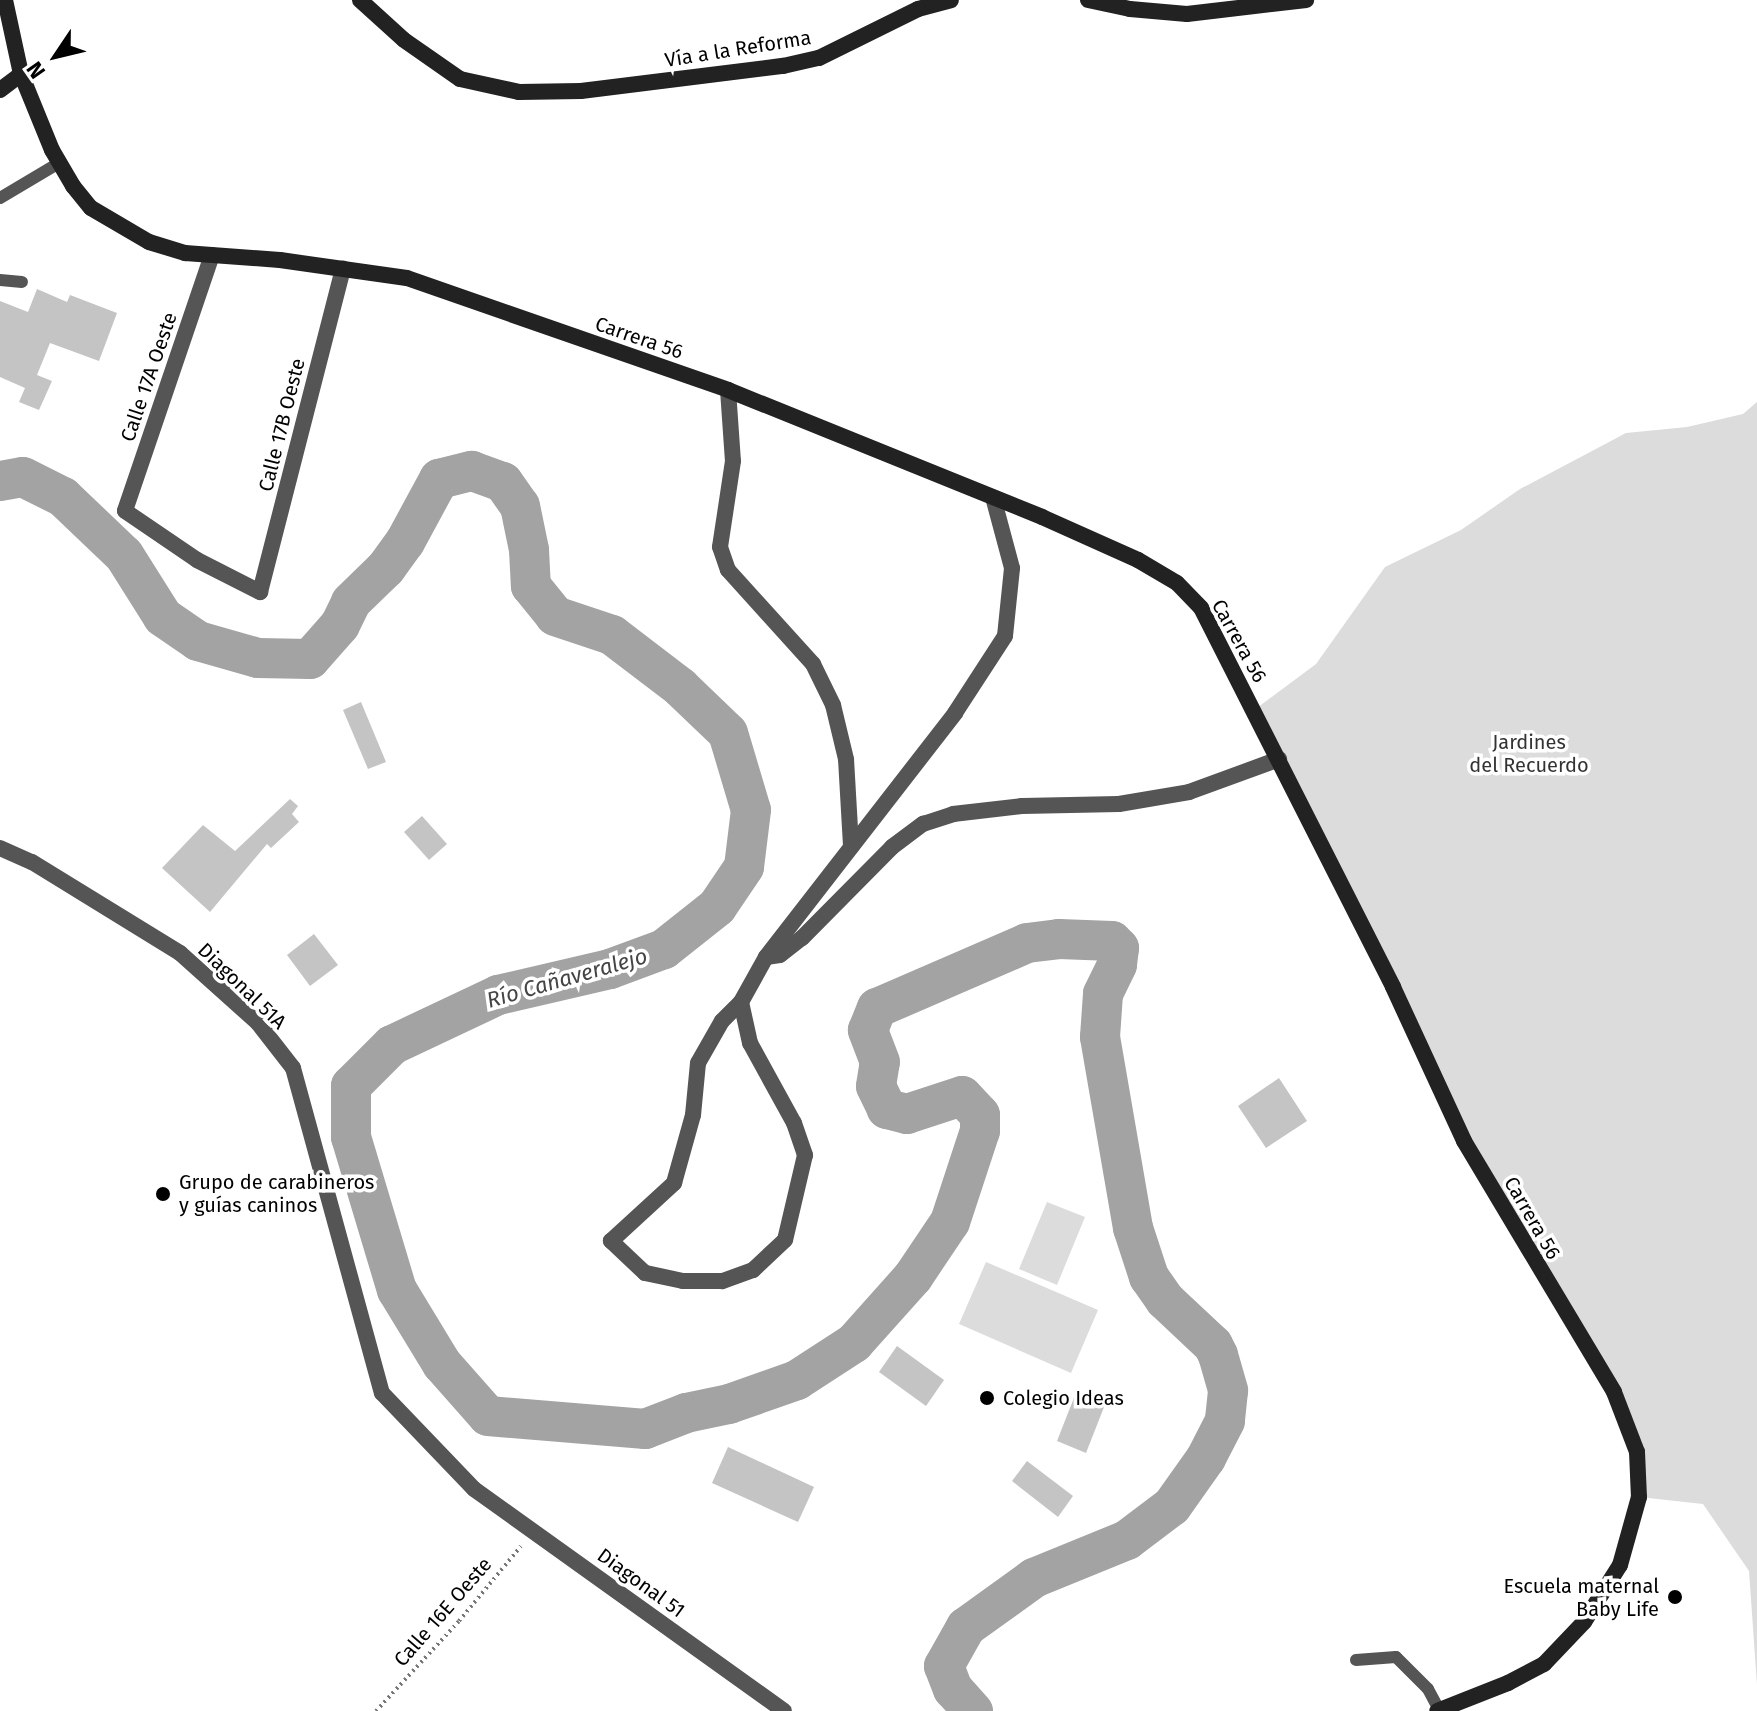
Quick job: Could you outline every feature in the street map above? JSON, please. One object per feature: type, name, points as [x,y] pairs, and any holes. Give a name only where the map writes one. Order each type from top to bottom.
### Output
[{"type":"street","name":"Carrera 56","points":[[5,0],[21,74],[55,156],[91,208],[149,242],[185,253],[343,268],[407,278],[728,390],[993,497],[1138,560],[1177,583],[1201,608],[1393,987],[1464,1141],[1614,1392],[1637,1452],[1639,1497],[1620,1565],[1584,1622],[1544,1664],[1508,1683],[1438,1711]]},
{"type":"street","name":"Vía a la Reforma","points":[[360,0],[404,40],[460,79],[519,92],[581,91],[783,66],[819,58],[918,9],[951,0]]},
{"type":"street","points":[[1088,0],[1130,9],[1187,14],[1306,0]]},
{"type":"street","points":[[0,90],[21,74]]},
{"type":"street","name":"Calle 17A Oeste","points":[[212,255],[125,511],[197,560],[260,592]]},
{"type":"street","name":"Calle 17B Oeste","points":[[260,592],[343,268]]},
{"type":"street","points":[[728,390],[733,461],[720,547],[728,570],[813,664],[833,705],[846,759],[851,847]]},
{"type":"street","points":[[741,1002],[750,1043],[794,1123],[805,1155],[798,1197],[785,1240],[753,1270],[722,1281],[683,1281],[645,1273],[611,1241],[674,1183],[693,1115],[698,1063],[722,1021],[741,1002],[766,957],[955,713],[1005,636],[1012,568],[993,497]]},
{"type":"street","points":[[766,957],[780,955],[802,938],[892,847],[923,824],[953,814],[1022,806],[1119,804],[1189,792],[1279,759]]},
{"type":"street","name":"Diagonal 51A","points":[[0,848],[32,862],[180,953],[258,1023],[293,1068],[382,1393],[474,1489]]},
{"type":"street","name":"Diagonal 51","points":[[474,1489],[784,1711]]},
{"type":"lane","points":[[0,198],[55,156]]},
{"type":"lane","points":[[0,280],[22,282]]},
{"type":"lane","points":[[1356,1660],[1396,1657],[1428,1689],[1438,1711]]},
{"type":"path","name":"Calle 16E Oeste","points":[[376,1711],[459,1621],[532,1532]]},
{"type":"green space","name":"Jardines del Recuerdo","points":[[1757,402],[1757,1685],[1749,1571],[1703,1504],[1639,1497],[1637,1452],[1614,1392],[1536,1266],[1254,710],[1316,664],[1385,567],[1461,530],[1520,489],[1626,433],[1687,427],[1743,414]]},
{"type":"green space","points":[[1047,1202],[1085,1217],[1057,1285],[1019,1269]]},
{"type":"green space","points":[[986,1262],[1098,1310],[1071,1373],[959,1324]]},
{"type":"building","points":[[37,289],[67,302],[70,295],[117,313],[99,361],[50,343],[37,375],[52,381],[39,410],[19,402],[25,388],[0,377],[0,301],[28,312]]},
{"type":"building","points":[[361,702],[386,762],[368,769],[343,710]]},
{"type":"building","points":[[290,799],[298,806],[292,814],[299,822],[271,848],[267,844],[210,912],[162,868],[203,825],[235,851]]},
{"type":"building","points":[[422,816],[447,844],[429,860],[404,832]]},
{"type":"building","points":[[314,934],[338,965],[310,986],[287,955]]},
{"type":"building","points":[[1279,1078],[1307,1121],[1266,1148],[1238,1106]]},
{"type":"building","points":[[897,1346],[944,1380],[926,1406],[879,1372]]},
{"type":"building","points":[[1077,1390],[1106,1402],[1086,1453],[1057,1441]]},
{"type":"building","points":[[728,1447],[814,1487],[798,1522],[712,1483]]},
{"type":"building","points":[[1027,1461],[1073,1496],[1058,1517],[1012,1481]]},
{"type":"waterway","name":"Río Cañaveralejo","points":[[0,481],[23,477],[63,497],[124,555],[163,617],[198,641],[258,658],[310,659],[340,625],[351,602],[386,568],[405,542],[439,479],[472,471],[503,482],[520,506],[529,550],[531,586],[555,616],[612,635],[680,687],[728,733],[751,810],[744,867],[717,907],[664,949],[610,969],[498,995],[392,1045],[351,1086],[351,1137],[397,1290],[442,1364],[488,1416],[645,1429],[686,1413],[729,1404],[797,1380],[854,1343],[913,1277],[950,1222],[980,1131],[980,1115],[962,1096],[907,1114],[887,1109],[876,1086],[880,1062],[868,1030],[877,1008],[1027,943],[1059,939],[1112,941],[1119,948],[1117,965],[1103,994],[1100,1037],[1133,1228],[1149,1277],[1165,1300],[1213,1345],[1218,1355],[1228,1391],[1225,1421],[1206,1458],[1172,1506],[1127,1540],[1034,1578],[966,1627],[944,1666],[953,1689],[973,1711]]},
{"type":"place","name":"Grupo de carabineros y guías caninos","points":[[163,1194]]},
{"type":"place","name":"Colegio Ideas","points":[[987,1398]]},
{"type":"place","name":"Escuela maternal Baby Life","points":[[1675,1597]]}]
